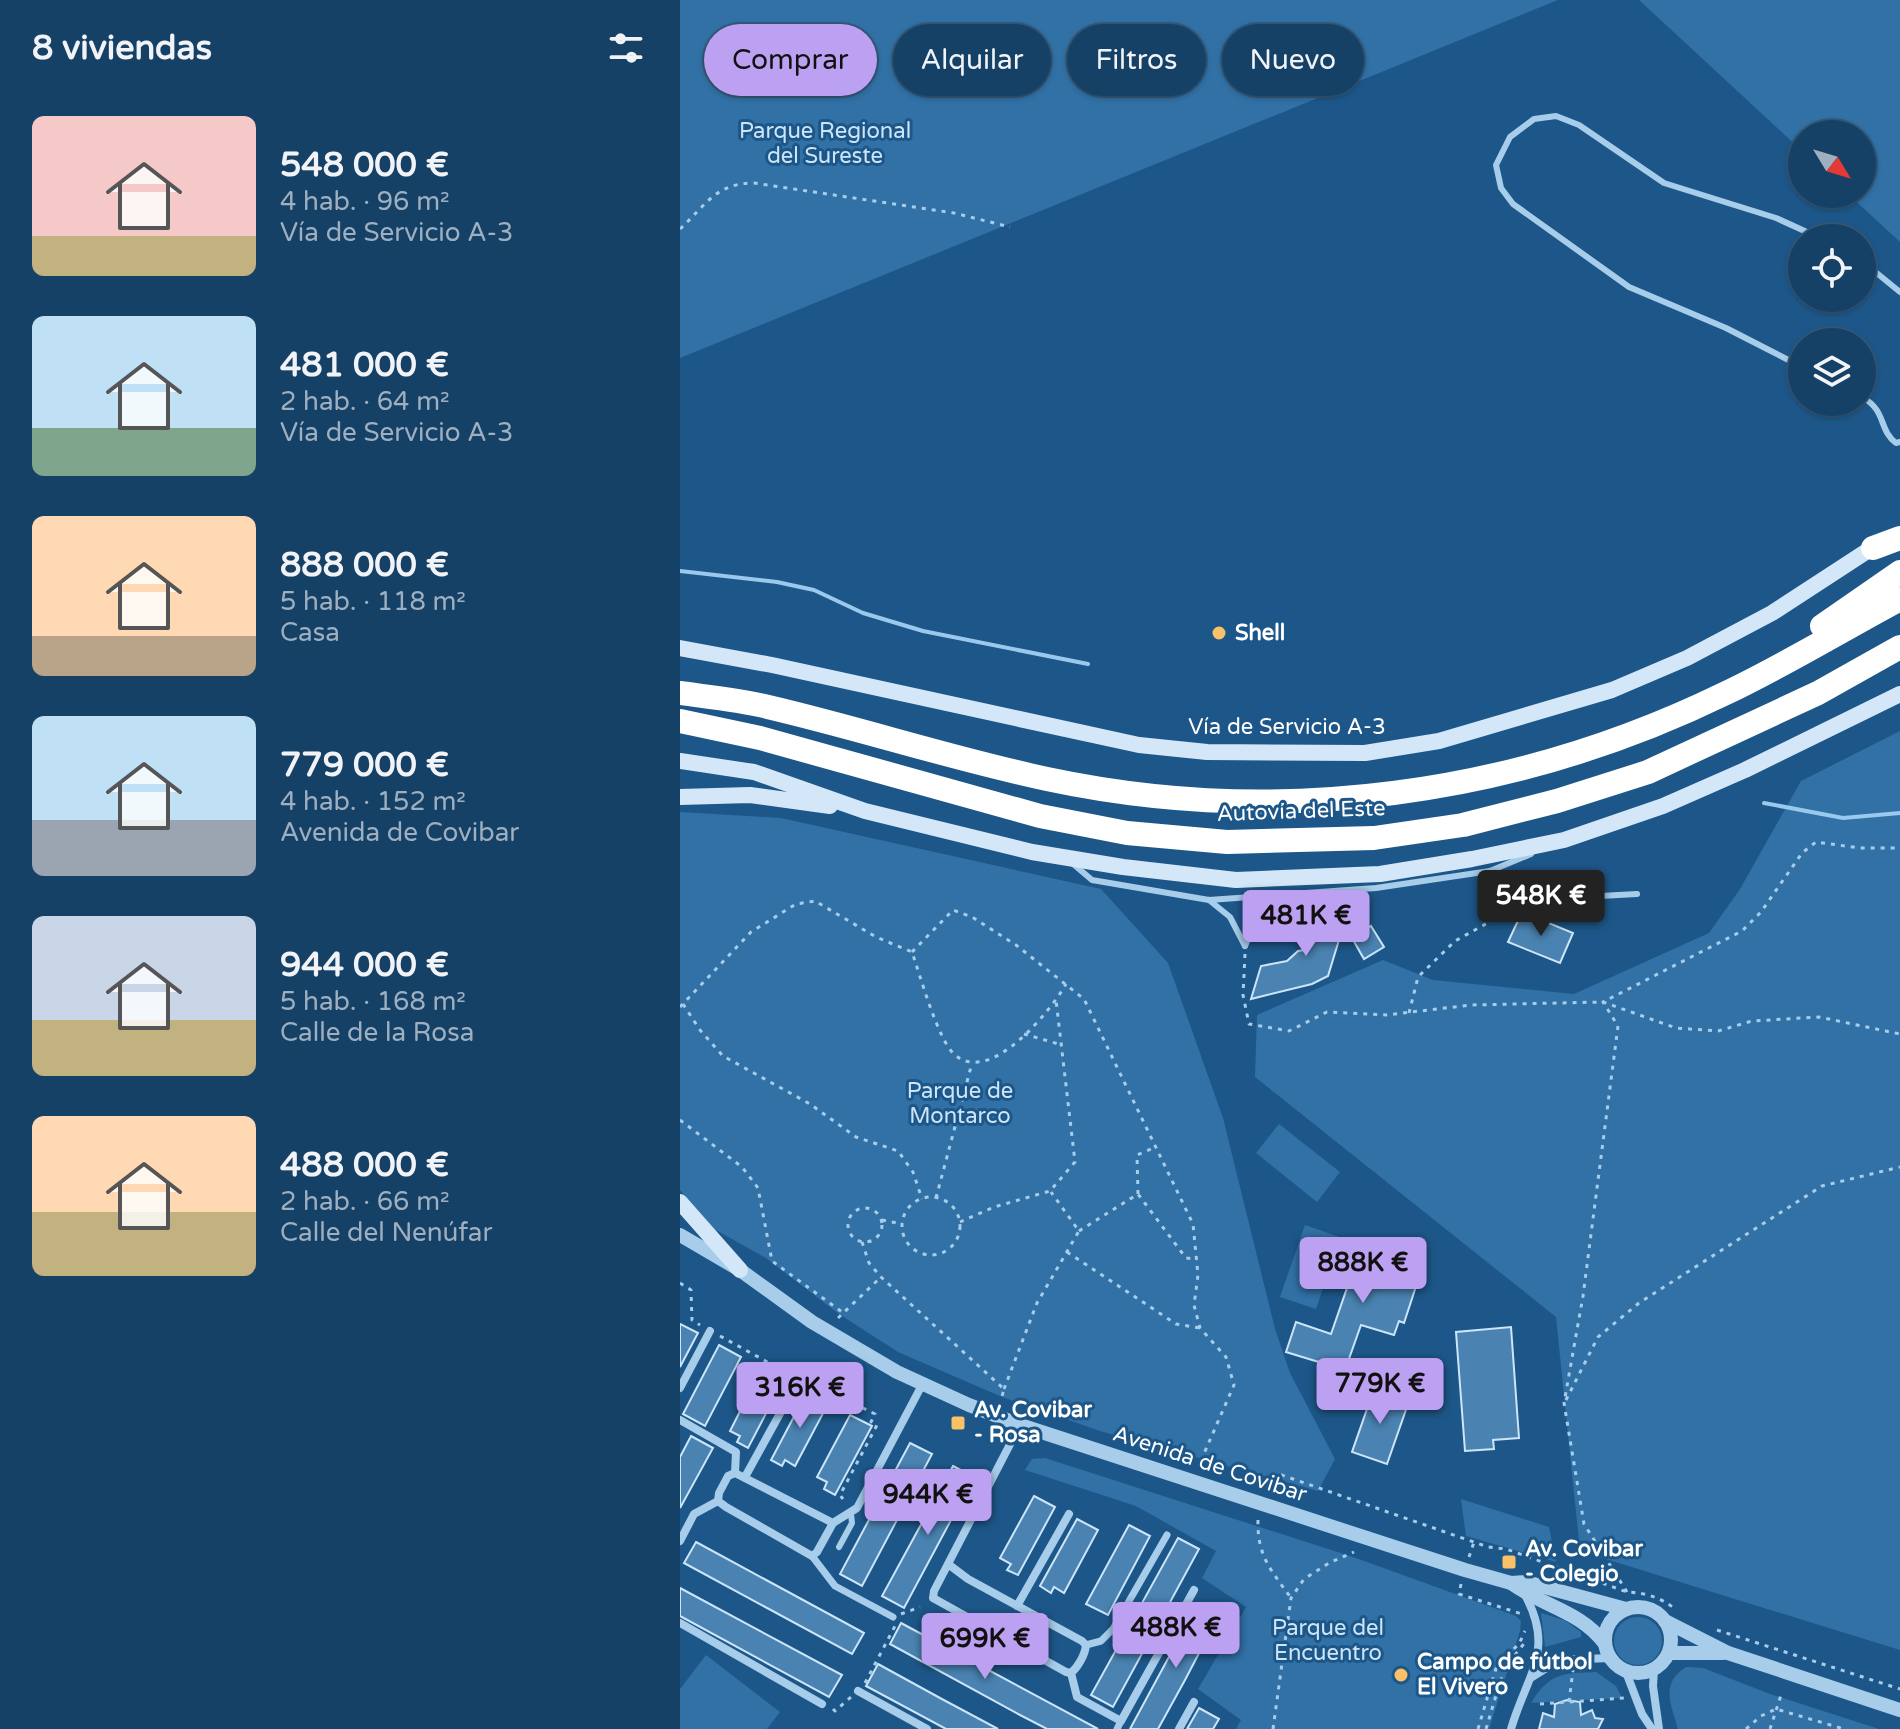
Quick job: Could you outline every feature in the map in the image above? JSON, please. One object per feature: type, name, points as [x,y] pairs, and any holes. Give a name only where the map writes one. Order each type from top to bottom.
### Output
[{"type":"highway","points":[[1873,548],[1900,538]]},
{"type":"highway","points":[[1725,694],[1900,572]]},
{"type":"highway","name":"Autovía del Este","points":[[680,693],[765,706],[1048,779],[1132,793],[1218,801],[1367,798],[1451,785],[1549,762],[1631,734],[1725,694],[1900,599]]},
{"type":"highway","name":"Autovía del Este","points":[[680,721],[760,738],[1040,816],[1127,833],[1227,842],[1374,838],[1463,825],[1557,801],[1648,772],[1818,693],[1900,647]]},
{"type":"main road","name":"Vía de Servicio A-3","points":[[680,648],[1139,745],[1207,752],[1365,753],[1439,741],[1612,690],[1687,658],[1772,613],[1900,527]]},
{"type":"main road","points":[[680,797],[750,795],[865,811],[1066,858],[1236,880],[1380,874],[1564,840],[1676,800],[1900,694]]},
{"type":"main road","points":[[680,761],[754,772],[865,811]]},
{"type":"main road","name":"Avenida de Covibar","points":[[680,1202],[740,1270]]},
{"type":"main road","points":[[680,1215],[706,1231]]},
{"type":"street","name":"Avenida de Covibar","points":[[680,1235],[740,1270],[812,1322],[922,1385],[1020,1425],[1511,1583],[1523,1592],[1570,1612],[1595,1630],[1607,1651]]},
{"type":"street","points":[[680,1388],[710,1331]]},
{"type":"street","points":[[745,1477],[799,1379]]},
{"type":"street","points":[[812,1556],[833,1523],[857,1508],[922,1385]]},
{"type":"street","points":[[680,1420],[736,1452],[735,1473]]},
{"type":"street","points":[[1020,1425],[934,1591],[936,1602],[1071,1673],[1077,1697],[1119,1725],[1194,1590]]},
{"type":"street","points":[[718,1501],[728,1476],[735,1473],[833,1523]]},
{"type":"street","points":[[680,1541],[694,1514],[718,1501]]},
{"type":"street","points":[[718,1501],[812,1556],[835,1586],[893,1617]]},
{"type":"street","points":[[1017,1606],[1069,1514]]},
{"type":"street","points":[[948,1564],[968,1579],[1086,1645],[1101,1641],[1113,1629],[1167,1535]]},
{"type":"street","name":"Avenida de Covibar","points":[[1511,1583],[1526,1582],[1626,1609]]},
{"type":"street","points":[[1511,1729],[1539,1653],[1540,1636],[1534,1611],[1523,1592]]},
{"type":"street","points":[[1652,1729],[1642,1714],[1626,1672],[1607,1651],[1605,1633],[1609,1623],[1626,1609],[1648,1608],[1665,1621],[1728,1653],[1900,1710]]},
{"type":"street","points":[[1626,1672],[1636,1674],[1654,1669],[1669,1653],[1671,1642],[1665,1621]]},
{"type":"street","points":[[680,1623],[822,1704]]},
{"type":"street","points":[[1071,1673],[1086,1645]]},
{"type":"street","points":[[1531,1677],[1559,1660],[1607,1651]]},
{"type":"street","points":[[1669,1653],[1728,1653]]},
{"type":"street","points":[[1654,1669],[1653,1686],[1659,1729]]},
{"type":"street","points":[[858,1691],[927,1729]]},
{"type":"street","points":[[1179,1729],[1194,1702]]},
{"type":"lane","points":[[1788,360],[1726,328],[1629,287],[1513,204],[1501,188],[1496,165],[1510,137],[1534,119],[1556,116],[1579,125],[1664,183],[1789,224]]},
{"type":"lane","points":[[1876,272],[1900,292]]},
{"type":"lane","points":[[1876,408],[1880,411],[1888,437],[1896,443],[1900,442]]},
{"type":"lane","points":[[1066,858],[1092,880],[1209,900],[1376,888],[1490,871],[1564,840]]},
{"type":"lane","points":[[1490,871],[1545,899],[1637,894]]},
{"type":"lane","points":[[1245,946],[1257,917],[1274,899],[1296,892]]},
{"type":"lane","points":[[1209,900],[1230,917],[1245,946]]},
{"type":"lane","points":[[839,1547],[852,1523],[851,1514]]},
{"type":"path","points":[[680,229],[725,187],[740,183],[954,213],[1010,227]]},
{"type":"path","points":[[1603,1002],[1742,931],[1761,912],[1802,853],[1816,842],[1860,848],[1900,848]]},
{"type":"path","points":[[1409,1013],[1418,977],[1455,941],[1511,910],[1529,891]]},
{"type":"path","points":[[922,1199],[913,1172],[898,1151],[856,1137],[810,1104],[723,1056],[682,1005],[751,932],[796,904],[815,901],[876,937],[912,952],[945,1041],[954,1055],[972,1063],[988,1061],[1008,1051],[1056,1000],[1066,984]]},
{"type":"path","points":[[912,952],[953,910],[972,917],[1016,945],[1084,999],[1193,1224],[1197,1259],[1194,1305],[1200,1328],[1226,1357],[1234,1385],[1199,1465]]},
{"type":"path","points":[[1245,946],[1243,995],[1249,1024],[1289,1031],[1327,1012],[1386,1015],[1471,1005],[1603,1002],[1676,1028],[1718,1031],[1752,1021],[1819,1017],[1900,1034]]},
{"type":"path","points":[[960,1222],[994,1207],[1050,1191],[1075,1162],[1056,1000]]},
{"type":"path","points":[[1603,1002],[1618,1026],[1585,1283],[1564,1403],[1584,1524],[1627,1592]]},
{"type":"path","points":[[1024,1034],[1062,1045]]},
{"type":"path","points":[[936,1198],[972,1063]]},
{"type":"path","points":[[680,1120],[742,1167],[758,1188],[772,1261],[842,1312]]},
{"type":"path","points":[[1156,1147],[1137,1155],[1138,1194],[1186,1258],[1197,1259]]},
{"type":"path","points":[[1564,1403],[1598,1337],[1639,1303],[1822,1186],[1900,1167]]},
{"type":"path","points":[[1050,1191],[1079,1231]]},
{"type":"path","points":[[1001,1400],[1037,1303],[1079,1231],[1138,1194]]},
{"type":"path","points":[[936,1198],[951,1205],[960,1222],[957,1240],[941,1254],[931,1256],[909,1246],[902,1224],[909,1207],[922,1199],[936,1198]]},
{"type":"path","points":[[882,1220],[882,1231],[868,1242],[862,1242],[849,1231],[851,1214],[861,1207],[872,1208],[882,1220],[902,1224]]},
{"type":"path","points":[[862,1242],[869,1263],[881,1277],[1004,1389]]},
{"type":"path","points":[[1067,1252],[1176,1324],[1200,1328]]},
{"type":"path","points":[[838,1318],[881,1277]]},
{"type":"path","points":[[680,1283],[691,1290],[692,1320],[799,1379],[810,1389],[833,1393],[875,1414],[871,1422],[877,1425],[840,1495],[843,1499]]},
{"type":"path","points":[[821,1308],[826,1301]]},
{"type":"path","points":[[1269,1486],[1276,1473],[1627,1592],[1644,1593],[1661,1599],[1680,1614]]},
{"type":"path","points":[[1258,1520],[1257,1541],[1268,1566],[1291,1598]]},
{"type":"path","points":[[1273,1729],[1291,1598],[1304,1579],[1354,1552]]},
{"type":"path","points":[[1460,1587],[1459,1594],[1525,1615],[1529,1620]]},
{"type":"path","points":[[822,1704],[835,1711],[858,1691],[897,1623],[893,1617],[920,1607]]},
{"type":"path","points":[[1708,1627],[1900,1689]]},
{"type":"path","points":[[1478,1729],[1497,1665],[1519,1644],[1528,1629],[1526,1640],[1508,1664],[1500,1682],[1486,1729]]},
{"type":"path","points":[[1569,1702],[1573,1670]]},
{"type":"path","points":[[1770,1729],[1782,1692]]},
{"type":"path","points":[[1540,1704],[1625,1698]]},
{"type":"path","points":[[1746,1729],[1761,1716],[1776,1709],[1844,1729]]},
{"type":"green space","name":"Parque Regional del Sureste","points":[[680,0],[1558,0],[1364,79],[1364,24],[1222,24],[1222,96],[1323,96],[680,358]]},
{"type":"green space","points":[[1639,0],[1900,0],[1900,242],[1863,208],[1876,208],[1876,120],[1788,120],[1788,138]]},
{"type":"green space","points":[[1900,731],[1900,1650],[1580,1551],[1556,1317],[1255,1077],[1257,1015],[1383,960],[1433,980],[1574,994],[1709,933],[1740,889],[1801,781]]},
{"type":"green space","name":"Parque de Montarco","points":[[680,812],[781,818],[1101,889],[1168,963],[1223,1118],[1275,1329],[1290,1373],[1335,1459],[1318,1491],[1100,1431],[1002,1397],[898,1352],[839,1314],[766,1258],[714,1229],[680,1190]]},
{"type":"green space","points":[[1279,1124],[1340,1172],[1317,1202],[1256,1153]]},
{"type":"green space","points":[[1305,1225],[1340,1237],[1316,1309],[1280,1297]]},
{"type":"green space","name":"Parque del Encuentro","points":[[1045,1458],[1356,1558],[1516,1616],[1521,1621],[1520,1631],[1489,1729],[1236,1729],[1241,1720],[1198,1689],[1246,1607],[1202,1578],[1216,1551],[1136,1506],[1025,1470],[1032,1459]]},
{"type":"green space","points":[[1461,1499],[1549,1527],[1556,1562],[1466,1536]]},
{"type":"green space","points":[[1541,1613],[1564,1620],[1581,1632],[1581,1637],[1545,1647]]},
{"type":"green space","points":[[1638,1617],[1655,1624],[1662,1641],[1655,1658],[1638,1665],[1621,1658],[1614,1641],[1621,1624]]},
{"type":"green space","points":[[706,1655],[780,1712],[767,1729],[680,1729],[680,1689]]},
{"type":"green space","points":[[1686,1667],[1703,1668],[1770,1694],[1879,1729],[1678,1729],[1670,1687],[1678,1673]]},
{"type":"green space","points":[[1596,1672],[1616,1686],[1622,1698],[1531,1703],[1551,1680],[1574,1673]]},
{"type":"building","points":[[1325,904],[1349,907],[1328,976],[1312,984],[1251,999],[1261,966],[1287,961],[1298,951],[1304,950],[1307,937],[1315,938]]},
{"type":"building","points":[[1522,912],[1573,933],[1560,963],[1508,942]]},
{"type":"building","points":[[1371,926],[1384,947],[1364,959],[1352,938]]},
{"type":"building","points":[[1364,1239],[1410,1254],[1408,1260],[1423,1265],[1404,1323],[1399,1321],[1394,1335],[1361,1325],[1345,1370],[1286,1352],[1296,1322],[1331,1334]]},
{"type":"building","points":[[680,1324],[698,1333],[680,1367]]},
{"type":"building","points":[[1511,1327],[1519,1438],[1493,1440],[1494,1449],[1465,1451],[1456,1332]]},
{"type":"building","points":[[719,1345],[741,1357],[705,1426],[683,1414]]},
{"type":"building","points":[[762,1368],[784,1379],[748,1448],[737,1442],[740,1436],[730,1431]]},
{"type":"building","points":[[1374,1389],[1409,1401],[1387,1464],[1352,1452]]},
{"type":"building","points":[[807,1392],[828,1404],[795,1466],[785,1460],[782,1466],[771,1460]]},
{"type":"building","points":[[850,1415],[872,1426],[835,1495],[824,1489],[827,1482],[817,1477]]},
{"type":"building","points":[[691,1436],[713,1448],[680,1508],[680,1457]]},
{"type":"building","points":[[910,1443],[932,1454],[862,1586],[840,1574]]},
{"type":"building","points":[[953,1466],[974,1477],[904,1608],[882,1596]]},
{"type":"building","points":[[1034,1496],[1055,1507],[1018,1575],[1007,1570],[1011,1564],[1000,1558]]},
{"type":"building","points":[[1077,1519],[1098,1530],[1064,1593],[1054,1587],[1051,1593],[1040,1586]]},
{"type":"building","points":[[1129,1525],[1150,1536],[1108,1615],[1086,1604]]},
{"type":"building","points":[[1178,1538],[1199,1549],[1113,1707],[1091,1695]]},
{"type":"building","points":[[696,1542],[864,1633],[852,1654],[684,1563]]},
{"type":"building","points":[[680,1588],[842,1675],[829,1697],[680,1616]]},
{"type":"building","points":[[1197,1605],[1218,1617],[1185,1680],[1158,1729],[1130,1729]]},
{"type":"building","points":[[901,1623],[1098,1729],[1047,1729],[1020,1715],[890,1644]]},
{"type":"building","points":[[878,1664],[998,1729],[946,1729],[866,1686]]},
{"type":"building","points":[[1567,1700],[1580,1702],[1581,1715],[1592,1710],[1595,1718],[1603,1719],[1598,1729],[1539,1729],[1543,1713],[1554,1717],[1555,1704]]},
{"type":"building","points":[[1199,1708],[1219,1719],[1213,1729],[1187,1729]]},
{"type":"waterway","points":[[680,571],[777,582],[814,590],[863,613],[923,631],[1088,664]]},
{"type":"waterway","points":[[1764,803],[1843,818],[1900,813]]},
{"type":"place","name":"Shell","points":[[1219,633]]},
{"type":"place","name":"Av. Covibar - Rosa","points":[[958,1423]]},
{"type":"place","name":"Av. Covibar - Colegio","points":[[1509,1562]]},
{"type":"place","name":"Campo de fútbol El Vivero","points":[[1401,1675]]}]
